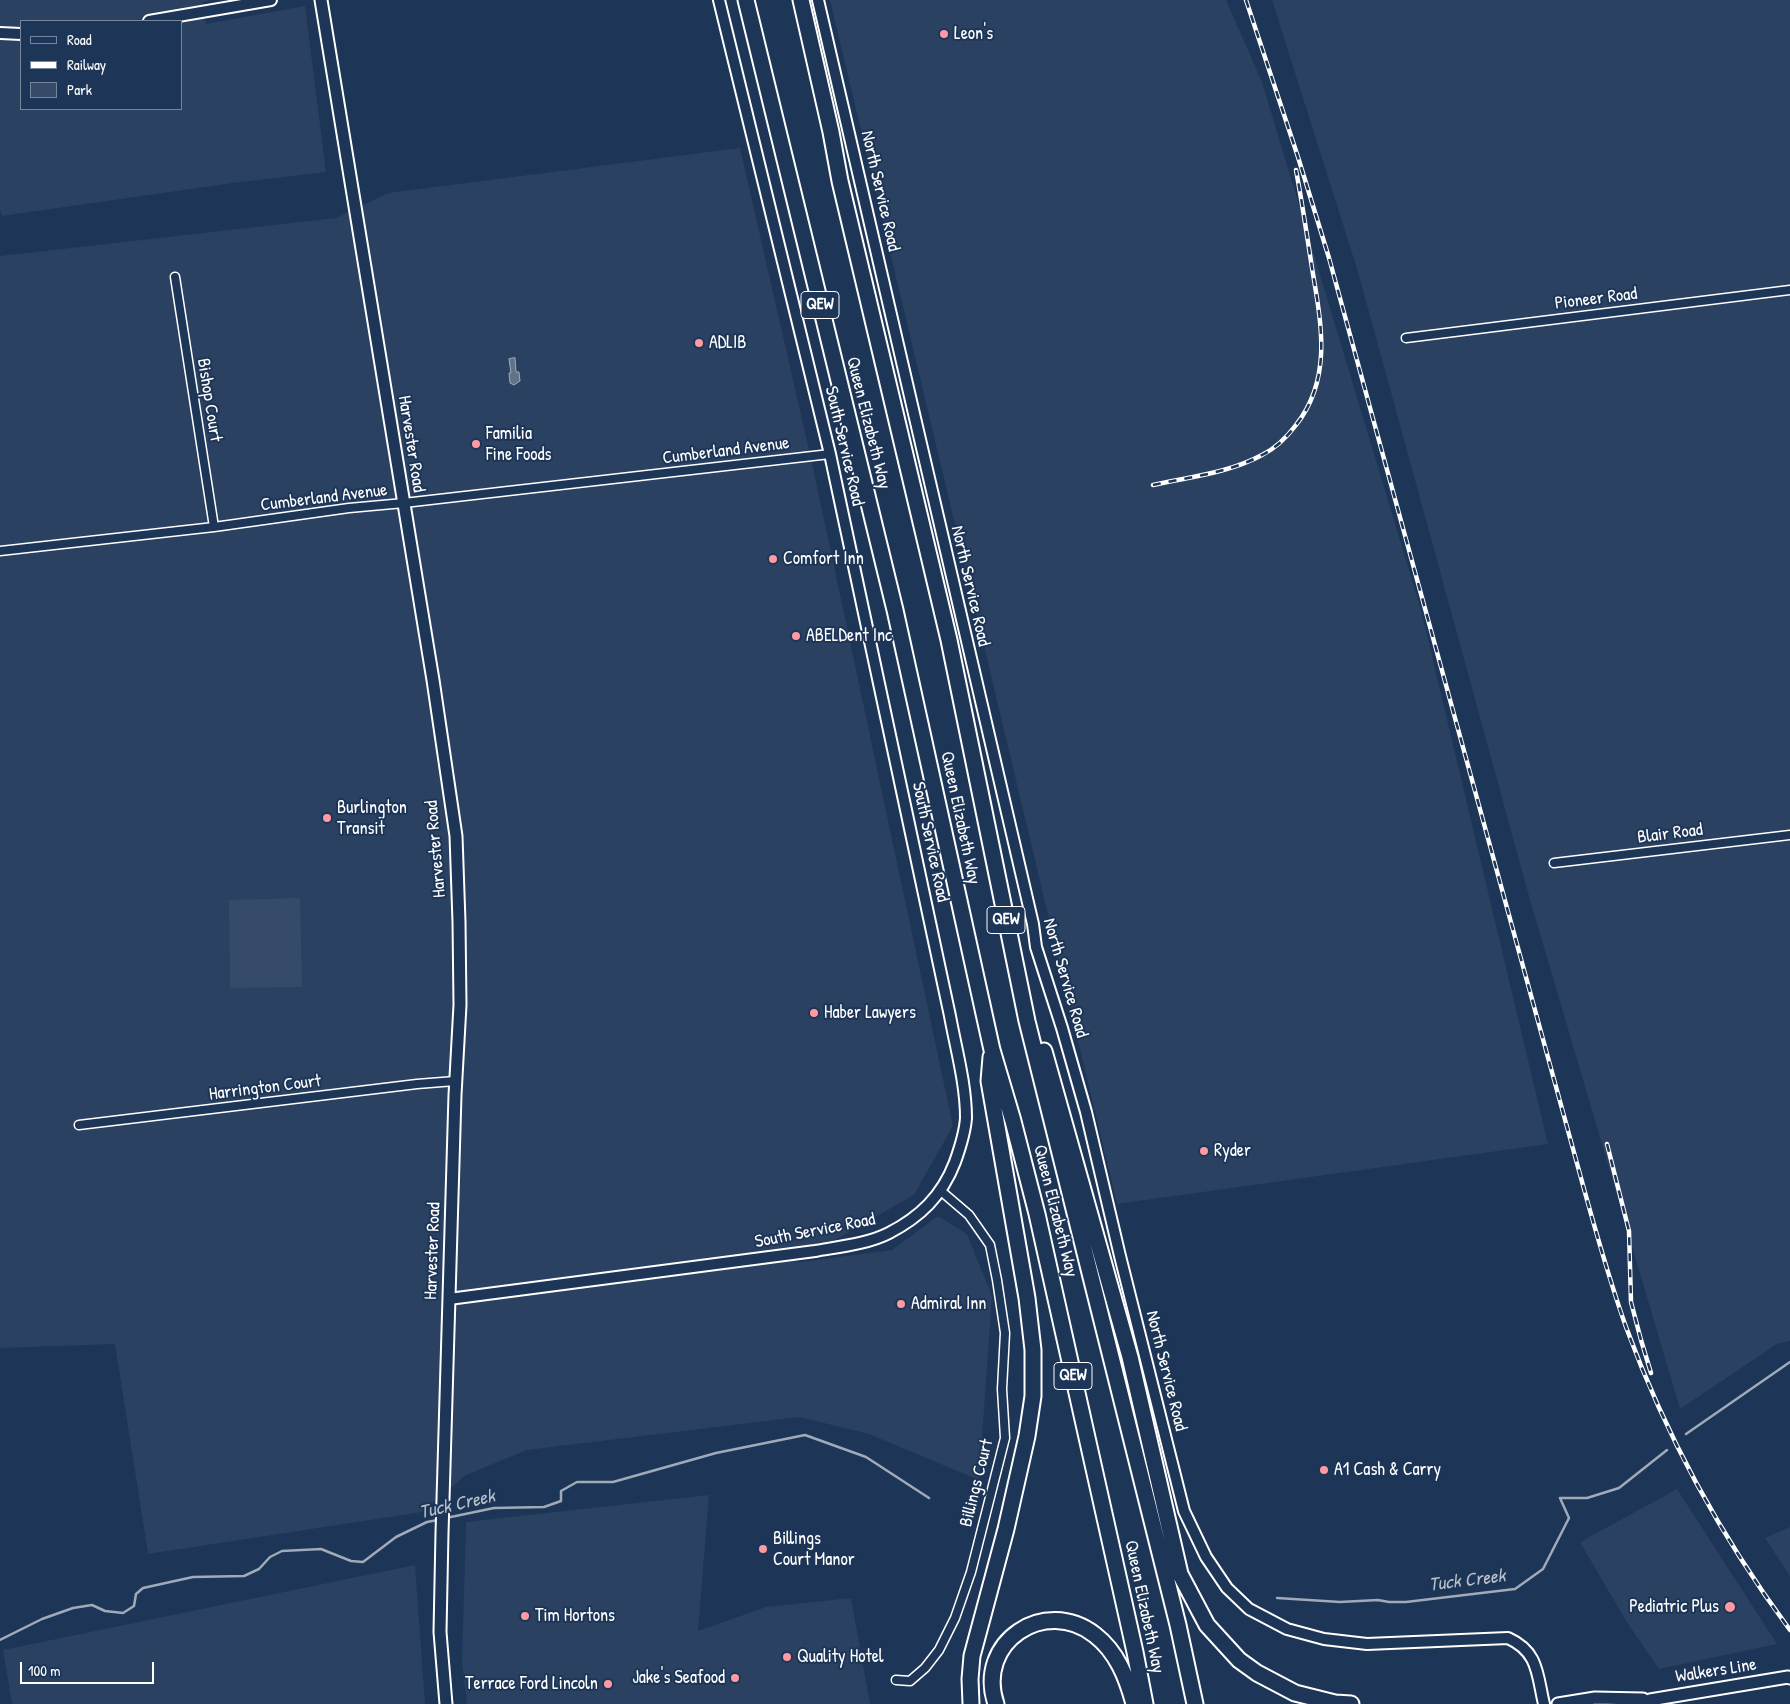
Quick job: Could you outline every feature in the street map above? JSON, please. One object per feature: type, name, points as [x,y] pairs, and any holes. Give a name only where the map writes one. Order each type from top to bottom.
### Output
[{"type":"highway","name":"Queen Elizabeth Way","points":[[746,0],[896,618],[992,1050],[1037,1214],[1133,1642],[1145,1704]]},
{"type":"highway","name":"Queen Elizabeth Way","points":[[801,0],[840,181],[949,640],[1026,1021],[1178,1625],[1195,1704]]},
{"type":"highway","points":[[1026,1021],[1043,1047],[1130,1357],[1180,1574],[1207,1625],[1239,1660],[1257,1674],[1295,1693],[1351,1704]]},
{"type":"highway","points":[[971,1704],[970,1679],[972,1656],[1006,1529],[1023,1455],[1033,1396],[1033,1350],[1028,1298],[989,1081],[992,1050]]},
{"type":"highway","points":[[996,1704],[992,1682],[994,1668],[1003,1646],[1024,1628],[1051,1620],[1074,1623],[1097,1636],[1116,1658],[1124,1672],[1134,1704]]},
{"type":"main road","name":"Harvester Road","points":[[321,0],[404,503],[456,836],[460,1005],[455,1081],[440,1632],[446,1704]]},
{"type":"main road","name":"Walkers Line","points":[[1635,1704],[1790,1676]]},
{"type":"main road","name":"Walkers Line","points":[[1558,1704],[1595,1698],[1650,1700]]},
{"type":"street","points":[[155,20],[270,0]]},
{"type":"street","name":"South Service Road","points":[[449,1299],[815,1251],[888,1234],[924,1210],[941,1191],[952,1170],[963,1135],[966,1118],[960,1068],[830,454],[719,0]]},
{"type":"street","name":"North Service Road","points":[[818,0],[905,371],[962,627],[1033,924],[1036,947],[1086,1112],[1184,1511],[1206,1557],[1227,1588],[1249,1609],[1287,1629],[1324,1639],[1367,1644],[1508,1638],[1521,1644],[1530,1652],[1544,1704]]},
{"type":"street","points":[[0,33],[20,34]]},
{"type":"street","name":"Bishop Court","points":[[175,277],[214,527]]},
{"type":"street","name":"Pioneer Road","points":[[1406,338],[1790,290]]},
{"type":"street","name":"Cumberland Avenue","points":[[0,551],[214,527],[349,508],[830,454]]},
{"type":"street","name":"Blair Road","points":[[1554,863],[1790,835]]},
{"type":"street","name":"Harrington Court","points":[[79,1125],[455,1081]]},
{"type":"street","name":"Billings Court","points":[[896,1680],[910,1681],[925,1668],[939,1650],[955,1618],[971,1572],[1005,1438],[1002,1389],[1005,1333],[990,1245],[969,1215],[941,1191]]},
{"type":"shaded area","points":[[0,0],[212,0],[202,2],[206,24],[305,6],[326,172],[233,183],[2,216],[0,210]]},
{"type":"shaded area","points":[[830,0],[1226,0],[1262,82],[1421,610],[1548,1144],[1117,1204]]},
{"type":"shaded area","points":[[1272,0],[1790,0],[1790,1341],[1777,1344],[1680,1409],[1530,900],[1358,272]]},
{"type":"shaded area","points":[[740,148],[812,463],[953,1126],[914,1195],[794,1263],[892,1250],[938,1216],[967,1234],[992,1296],[979,1480],[869,1434],[799,1417],[527,1450],[466,1475],[422,1512],[148,1554],[115,1344],[0,1348],[0,256],[336,218],[388,193]]},
{"type":"shaded area","points":[[515,358],[516,372],[519,372],[520,381],[514,385],[510,383],[509,359]]},
{"type":"shaded area","points":[[1677,1489],[1777,1644],[1659,1669],[1626,1621],[1580,1542]]},
{"type":"shaded area","points":[[709,1495],[698,1631],[766,1607],[851,1598],[870,1704],[467,1704],[462,1662],[466,1522]]},
{"type":"shaded area","points":[[1790,1527],[1790,1576],[1765,1538]]},
{"type":"shaded area","points":[[415,1565],[425,1704],[12,1704],[3,1650]]},
{"type":"green space","points":[[300,898],[302,987],[230,988],[229,900]]},
{"type":"waterway","name":"Tuck Creek","points":[[1686,1434],[1790,1362]]},
{"type":"waterway","name":"Tuck Creek","points":[[446,1518],[494,1508],[544,1507],[561,1501],[561,1491],[577,1482],[613,1482],[716,1453],[805,1435],[866,1457],[929,1498]]},
{"type":"waterway","name":"Tuck Creek","points":[[1277,1598],[1340,1602],[1378,1600],[1406,1602],[1515,1589],[1543,1569],[1569,1518],[1560,1498],[1587,1498],[1619,1488],[1667,1450]]},
{"type":"waterway","name":"Tuck Creek","points":[[0,1640],[42,1619],[73,1608],[92,1605],[105,1611],[123,1613],[134,1606],[136,1594],[143,1588],[193,1577],[244,1576],[259,1569],[270,1557],[282,1551],[321,1549],[351,1561],[363,1562],[396,1537],[427,1522],[438,1520]]},
{"type":"railway","points":[[1246,0],[1329,258],[1584,1189],[1620,1310],[1659,1407],[1697,1484],[1741,1559],[1790,1630]]},
{"type":"railway","points":[[1153,485],[1223,470],[1262,455],[1285,438],[1308,407],[1320,369],[1321,329],[1296,170]]},
{"type":"railway","points":[[1607,1144],[1629,1231],[1631,1302],[1651,1373]]},
{"type":"place","name":"Leon's","points":[[944,34]]},
{"type":"place","name":"ADLIB","points":[[699,343]]},
{"type":"place","name":"Familia Fine Foods","points":[[476,444]]},
{"type":"place","name":"Comfort Inn","points":[[773,559]]},
{"type":"place","name":"ABELDent Inc","points":[[796,636]]},
{"type":"place","name":"Burlington Transit","points":[[327,818]]},
{"type":"place","name":"Haber Lawyers","points":[[814,1013]]},
{"type":"place","name":"Ryder","points":[[1204,1151]]},
{"type":"place","name":"Admiral Inn","points":[[901,1304]]},
{"type":"place","name":"A1 Cash & Carry","points":[[1324,1470]]},
{"type":"place","name":"Billings Court Manor","points":[[763,1549]]},
{"type":"place","name":"Pediatric Plus","points":[[1730,1607]]},
{"type":"place","name":"Tim Hortons","points":[[525,1616]]},
{"type":"place","name":"Quality Hotel","points":[[787,1657]]},
{"type":"place","name":"Jake's Seafood","points":[[735,1678]]},
{"type":"place","name":"Terrace Ford Lincoln","points":[[608,1684]]}]
